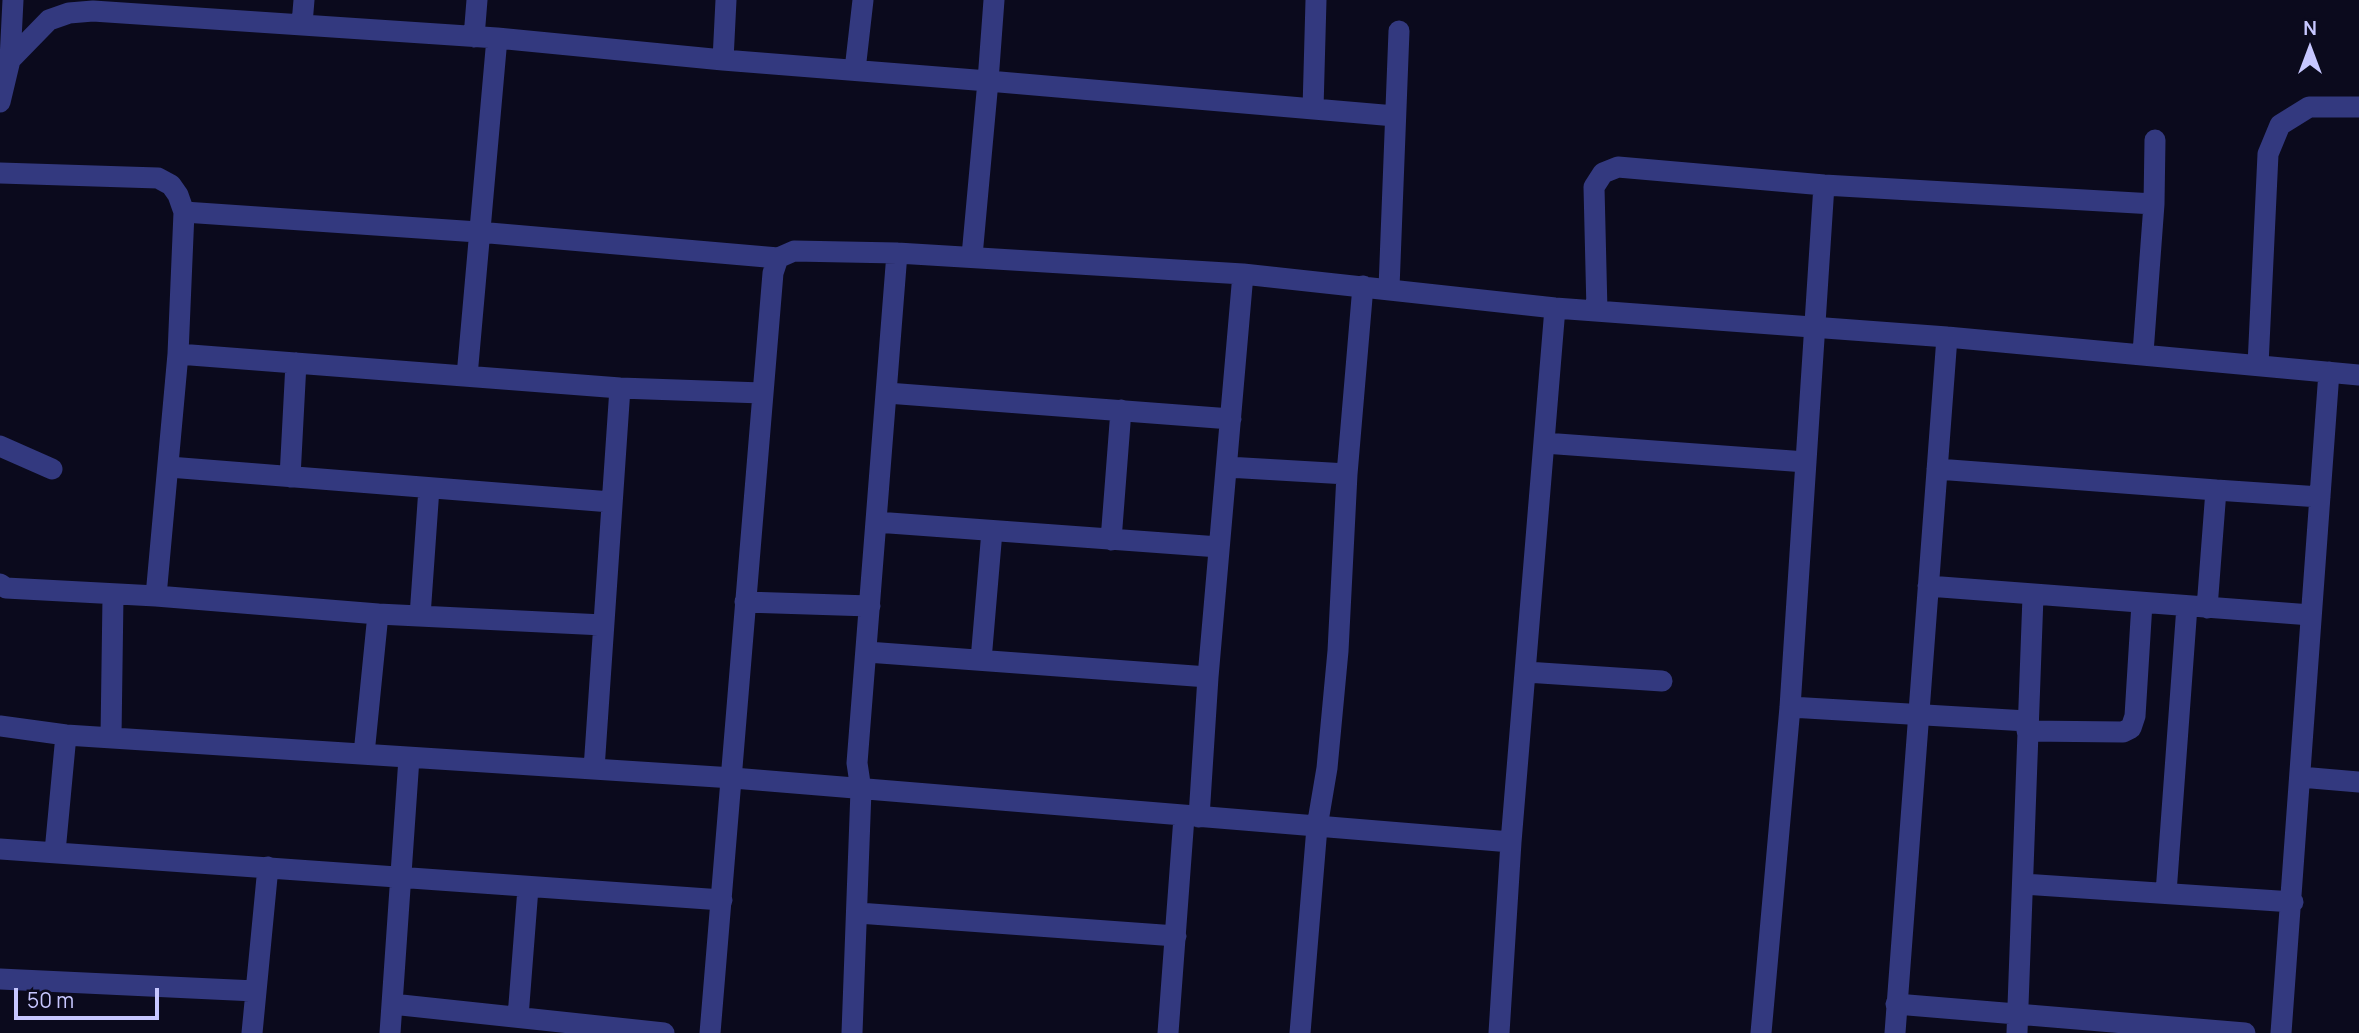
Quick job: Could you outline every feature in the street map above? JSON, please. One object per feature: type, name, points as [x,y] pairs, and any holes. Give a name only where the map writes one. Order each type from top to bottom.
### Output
[{"type":"street","points":[[0,102],[10,60],[13,0]]},
{"type":"street","points":[[302,24],[303,0]]},
{"type":"street","points":[[474,37],[477,0]]},
{"type":"street","points":[[723,60],[726,0]]},
{"type":"street","points":[[855,70],[863,0]]},
{"type":"street","points":[[972,256],[994,0]]},
{"type":"street","points":[[1313,109],[1316,0]]},
{"type":"street","points":[[10,60],[49,20],[69,13],[172,7],[302,24],[496,38],[723,60],[1395,116]]},
{"type":"street","points":[[1389,288],[1399,31]]},
{"type":"street","points":[[467,376],[496,38]]},
{"type":"street","points":[[2258,365],[2268,153],[2280,125],[2309,107],[2359,107]]},
{"type":"street","points":[[2143,353],[2154,204],[2155,140]]},
{"type":"street","points":[[1597,311],[1594,187],[1603,173],[1618,167],[1640,166],[1824,186],[2154,204]]},
{"type":"street","points":[[0,173],[158,178],[172,185],[184,212],[178,354],[156,596]]},
{"type":"street","points":[[1761,1033],[1790,708],[1824,186]]},
{"type":"street","points":[[184,212],[478,232],[778,258],[794,251],[897,253],[1243,274],[1555,308],[2143,353],[2359,374]]},
{"type":"street","points":[[852,1033],[861,790],[857,764],[897,253]]},
{"type":"street","points":[[710,1033],[733,778],[762,393],[773,274],[778,258]]},
{"type":"street","points":[[1168,1033],[1176,936],[1208,677],[1243,274]]},
{"type":"street","points":[[1300,1033],[1317,827],[1327,768],[1338,651],[1347,474],[1363,286]]},
{"type":"street","points":[[1499,1033],[1511,842],[1555,308]]},
{"type":"street","points":[[1895,1033],[1947,337]]},
{"type":"street","points":[[178,354],[620,388],[762,393]]},
{"type":"street","points":[[290,477],[296,363]]},
{"type":"street","points":[[2281,1033],[2293,902],[2329,372]]},
{"type":"street","points":[[594,769],[620,388]]},
{"type":"street","points":[[887,393],[1231,419]]},
{"type":"street","points":[[1111,540],[1121,410]]},
{"type":"street","points":[[1544,443],[1806,463]]},
{"type":"street","points":[[0,446],[52,469]]},
{"type":"street","points":[[169,467],[611,502]]},
{"type":"street","points":[[1227,467],[1347,474]]},
{"type":"street","points":[[1937,469],[2320,497]]},
{"type":"street","points":[[419,616],[429,488]]},
{"type":"street","points":[[2165,893],[2197,607],[2216,490]]},
{"type":"street","points":[[876,522],[1219,547]]},
{"type":"street","points":[[981,660],[992,531]]},
{"type":"street","points":[[0,584],[6,589],[156,596],[378,614],[603,625]]},
{"type":"street","points":[[1928,586],[2311,615]]},
{"type":"street","points":[[111,737],[113,596]]},
{"type":"street","points":[[2018,1023],[2033,596]]},
{"type":"street","points":[[745,602],[870,606]]},
{"type":"street","points":[[1790,708],[1917,713],[2027,726],[2123,732],[2132,728],[2135,716],[2142,603]]},
{"type":"street","points":[[364,754],[378,614]]},
{"type":"street","points":[[867,652],[1208,677]]},
{"type":"street","points":[[1526,672],[1662,681]]},
{"type":"street","points":[[0,726],[66,735],[733,778],[1511,842]]},
{"type":"street","points":[[55,852],[66,735]]},
{"type":"street","points":[[390,1033],[409,758]]},
{"type":"street","points":[[2300,777],[2359,782]]},
{"type":"street","points":[[0,849],[268,867],[400,880],[722,900]]},
{"type":"street","points":[[253,1033],[268,867]]},
{"type":"street","points":[[2023,884],[2293,902]]},
{"type":"street","points":[[517,1017],[528,888]]},
{"type":"street","points":[[858,913],[1176,936]]},
{"type":"street","points":[[0,979],[255,990]]},
{"type":"street","points":[[392,1004],[664,1033]]},
{"type":"street","points":[[1896,1004],[2018,1023],[2245,1033]]}]
